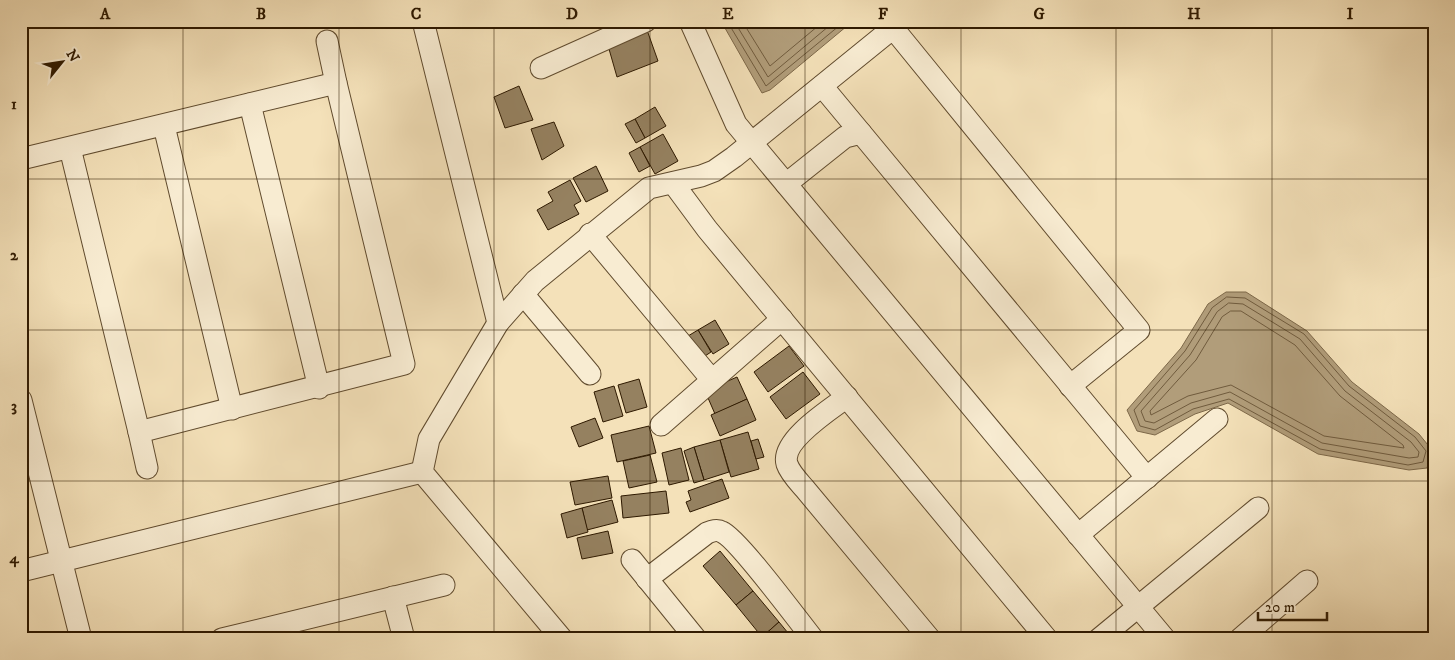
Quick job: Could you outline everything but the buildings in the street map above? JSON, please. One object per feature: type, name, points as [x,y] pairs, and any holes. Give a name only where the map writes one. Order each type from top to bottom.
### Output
[{"type":"street","points":[[423,21],[498,323]]},
{"type":"street","points":[[541,68],[646,21]]},
{"type":"street","points":[[690,21],[736,124],[1165,639]]},
{"type":"street","points":[[422,472],[429,439],[498,323],[535,281],[590,234],[649,188],[657,184],[673,183],[714,171],[752,143],[893,28],[1139,330],[1070,386]]},
{"type":"street","points":[[139,432],[319,388],[404,364],[327,41]]},
{"type":"street","points":[[21,159],[164,126],[336,82]]},
{"type":"street","points":[[822,86],[1146,478]]},
{"type":"street","points":[[250,104],[319,388]]},
{"type":"street","points":[[164,126],[232,409]]},
{"type":"street","points":[[786,184],[845,137],[861,132]]},
{"type":"street","points":[[70,148],[147,468]]},
{"type":"street","points":[[673,183],[1047,639]]},
{"type":"street","points":[[590,234],[712,380]]},
{"type":"street","points":[[523,294],[590,374]]},
{"type":"street","points":[[661,425],[782,318]]},
{"type":"street","points":[[847,396],[793,440],[786,456],[787,464],[805,489],[930,639]]},
{"type":"street","points":[[21,400],[82,639]]},
{"type":"street","points":[[1078,535],[1217,420]]},
{"type":"street","points":[[21,571],[422,472]]},
{"type":"street","points":[[422,472],[562,639]]},
{"type":"street","points":[[1099,639],[1258,508]]},
{"type":"street","points":[[647,579],[707,533],[713,531],[723,532],[741,550],[814,639]]},
{"type":"street","points":[[632,560],[696,639]]},
{"type":"street","points":[[1240,639],[1308,582]]},
{"type":"street","points":[[222,639],[296,630],[393,597],[444,585]]},
{"type":"street","points":[[393,597],[404,639]]},
{"type":"water","points":[[721,21],[853,21],[770,90],[762,93]]},
{"type":"water","points":[[1226,292],[1246,292],[1307,331],[1352,382],[1419,434],[1432,450],[1427,468],[1409,470],[1318,454],[1228,403],[1195,414],[1155,435],[1137,431],[1127,410],[1181,348],[1208,304]]}]
